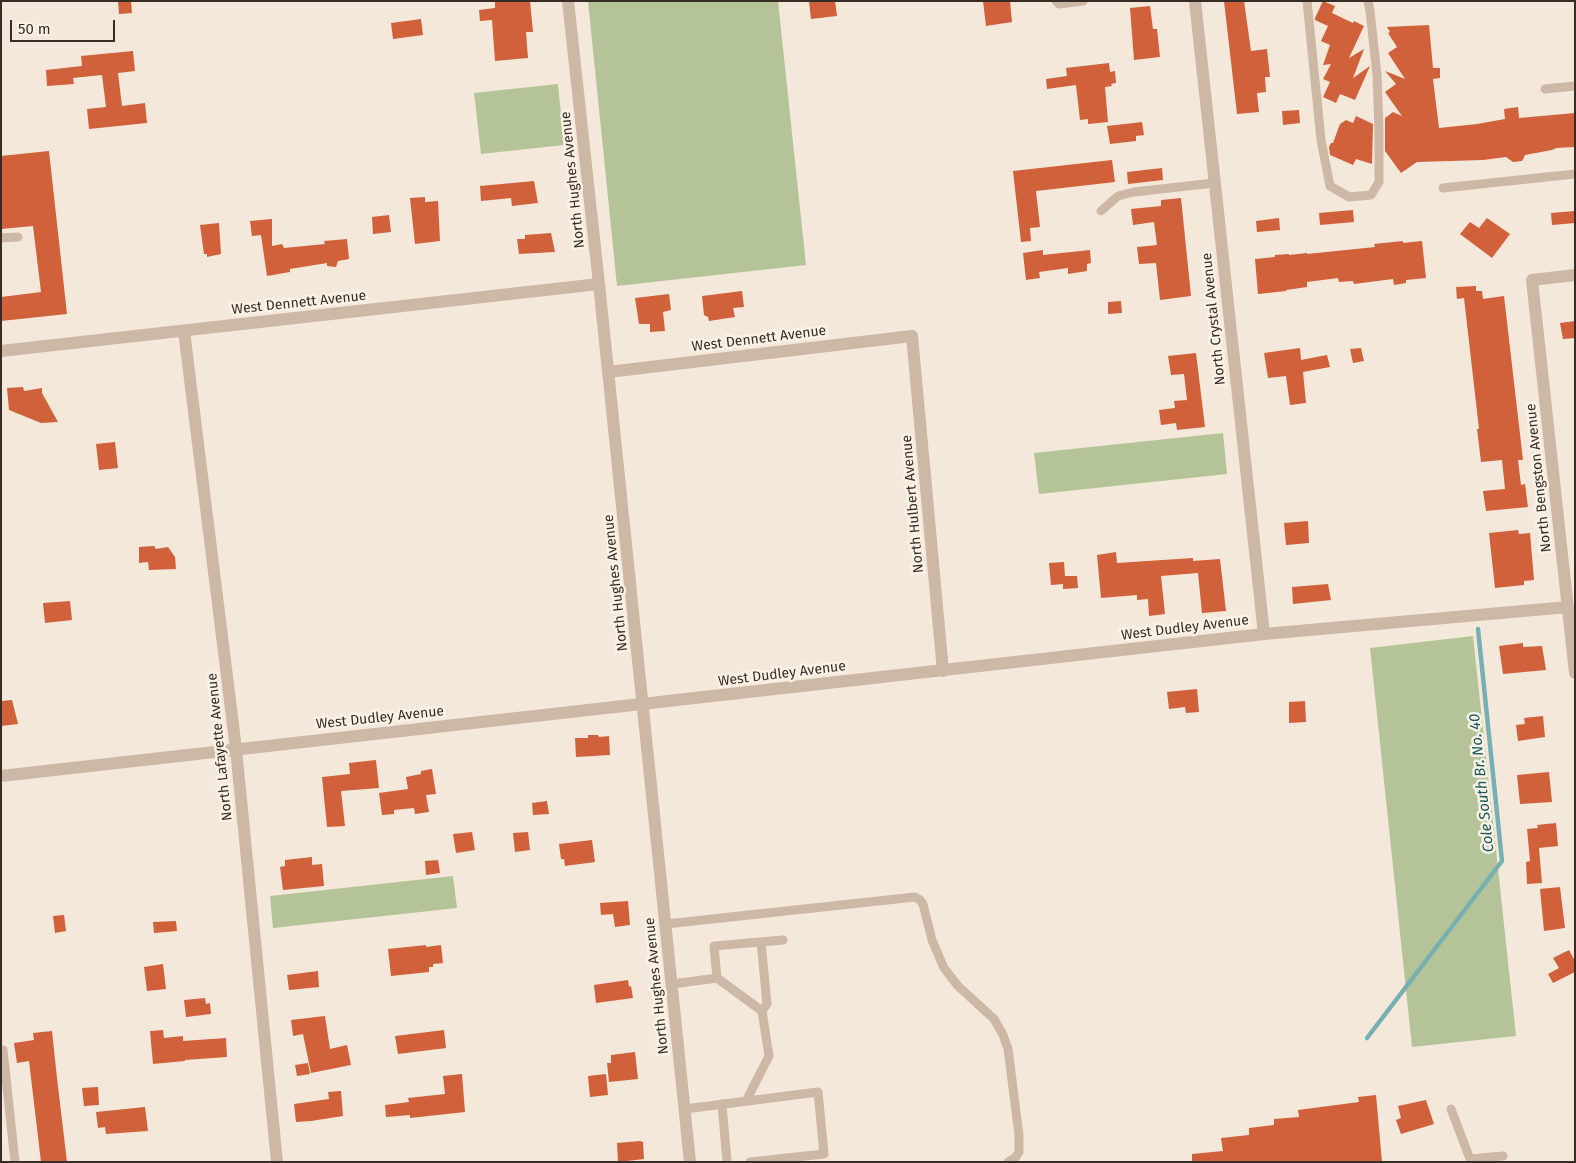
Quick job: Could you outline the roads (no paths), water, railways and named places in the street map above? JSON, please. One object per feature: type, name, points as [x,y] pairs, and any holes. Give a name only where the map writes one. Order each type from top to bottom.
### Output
[{"type":"street","name":"North Hughes Avenue","points":[[568,1],[644,705],[690,1162]]},
{"type":"street","name":"North Crystal Avenue","points":[[1195,1],[1264,634]]},
{"type":"street","name":"North Bengston Avenue","points":[[1575,275],[1532,280],[1575,673]]},
{"type":"street","name":"West Dennett Avenue","points":[[1,351],[599,284]]},
{"type":"street","name":"North Lafayette Avenue","points":[[184,331],[236,749],[277,1162]]},
{"type":"street","name":"West Dennett Avenue","points":[[608,372],[912,336]]},
{"type":"street","name":"North Hulbert Avenue","points":[[912,336],[943,670]]},
{"type":"street","name":"West Dudley Avenue","points":[[1,776],[1264,634],[1568,607]]},
{"type":"lane","points":[[1056,1],[1059,4],[1083,1]]},
{"type":"lane","points":[[1307,1],[1321,140],[1330,186],[1349,197],[1371,195],[1379,182],[1380,129],[1377,75],[1368,1]]},
{"type":"lane","points":[[1545,89],[1575,86]]},
{"type":"lane","points":[[1443,188],[1575,174]]},
{"type":"lane","points":[[1101,211],[1118,196],[1134,192],[1214,183]]},
{"type":"lane","points":[[1,238],[18,237]]},
{"type":"lane","points":[[666,924],[915,897],[920,900],[924,904],[932,940],[944,968],[958,986],[994,1019],[1003,1034],[1008,1048],[1019,1152],[1015,1158],[1008,1162]]},
{"type":"lane","points":[[717,978],[714,946],[783,940]]},
{"type":"lane","points":[[746,1101],[769,1056],[762,1011],[767,1004],[761,942]]},
{"type":"lane","points":[[672,984],[717,978],[762,1011]]},
{"type":"lane","points":[[1,1050],[3,1050],[14,1162]]},
{"type":"lane","points":[[685,1108],[818,1092],[824,1154],[750,1162]]},
{"type":"lane","points":[[722,1104],[727,1162]]},
{"type":"lane","points":[[1451,1109],[1470,1160],[1503,1156]]},
{"type":"waterway","name":"Cole South Br. No. 40","points":[[1367,1038],[1502,861],[1478,629]]}]
